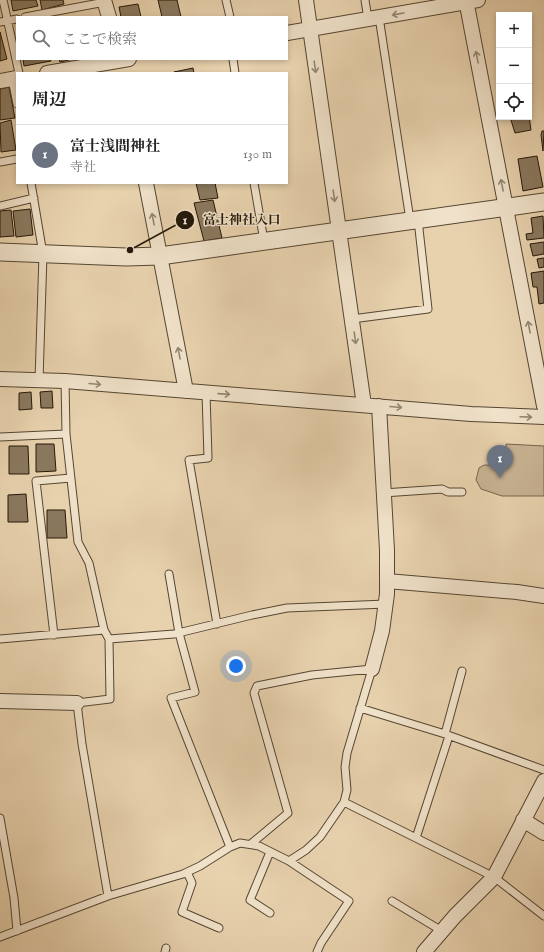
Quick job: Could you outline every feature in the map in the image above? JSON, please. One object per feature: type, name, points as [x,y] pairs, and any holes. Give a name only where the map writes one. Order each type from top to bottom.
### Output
[{"type":"street","points":[[306,0],[364,405]]},
{"type":"street","points":[[104,1],[109,16]]},
{"type":"street","points":[[288,32],[470,1],[506,207],[544,406]]},
{"type":"street","points":[[55,72],[124,63]]},
{"type":"street","points":[[146,184],[186,391]]},
{"type":"street","points":[[0,252],[126,257],[160,256],[544,202]]},
{"type":"street","points":[[0,379],[65,381],[471,414],[544,417]]},
{"type":"street","points":[[372,670],[382,630],[386,604],[387,581],[387,550],[379,406]]},
{"type":"street","points":[[387,581],[517,592],[544,596]]},
{"type":"street","points":[[0,701],[77,703]]},
{"type":"street","points":[[424,952],[494,877],[544,780]]},
{"type":"street","points":[[523,820],[544,833]]},
{"type":"lane","points":[[3,0],[8,20],[12,78],[16,99]]},
{"type":"lane","points":[[226,0],[230,16]]},
{"type":"lane","points":[[352,319],[428,309],[414,220],[373,18],[365,0]]},
{"type":"lane","points":[[30,16],[104,1]]},
{"type":"lane","points":[[0,22],[16,19]]},
{"type":"lane","points":[[233,60],[235,72]]},
{"type":"lane","points":[[0,162],[16,159]]},
{"type":"lane","points":[[31,184],[43,254],[39,380]]},
{"type":"lane","points":[[254,184],[264,241]]},
{"type":"lane","points":[[0,206],[34,198]]},
{"type":"lane","points":[[65,381],[66,434],[78,542],[88,563],[104,630],[109,639],[110,699],[77,703],[82,744],[108,896]]},
{"type":"lane","points":[[206,393],[208,458],[189,460],[216,624]]},
{"type":"lane","points":[[0,437],[66,434]]},
{"type":"lane","points":[[54,634],[36,481],[71,478]]},
{"type":"lane","points":[[383,493],[442,488],[448,492],[462,492]]},
{"type":"lane","points":[[169,574],[179,633],[195,692],[170,698],[230,847]]},
{"type":"lane","points":[[109,639],[179,633],[286,608],[386,604]]},
{"type":"lane","points":[[0,639],[104,630]]},
{"type":"lane","points":[[252,843],[288,813],[254,693],[257,686],[312,675],[372,670],[347,752],[345,767],[347,790],[344,802],[320,837],[306,850],[289,860]]},
{"type":"lane","points":[[416,838],[447,735],[462,670]]},
{"type":"lane","points":[[360,708],[447,735],[544,770]]},
{"type":"lane","points":[[344,802],[494,877],[544,916]]},
{"type":"lane","points":[[0,818],[14,898],[17,932]]},
{"type":"lane","points":[[0,937],[17,932],[108,896],[187,872],[200,866],[230,847],[240,843],[252,843],[289,860],[349,901],[321,943],[317,952]]},
{"type":"lane","points":[[270,852],[250,900],[270,913]]},
{"type":"lane","points":[[187,872],[192,883],[182,912],[219,928]]},
{"type":"lane","points":[[392,900],[442,932]]},
{"type":"shaded area","points":[[506,444],[544,446],[544,496],[502,496],[481,489],[476,480],[479,468],[484,465],[506,466]]},
{"type":"building","points":[[11,0],[36,0],[38,6],[13,11]]},
{"type":"building","points":[[40,0],[63,0],[64,4],[42,10]]},
{"type":"building","points":[[158,0],[177,0],[181,16],[162,16]]},
{"type":"building","points":[[138,4],[141,16],[121,16],[119,7]]},
{"type":"building","points":[[0,32],[7,59],[0,61]]},
{"type":"building","points":[[23,60],[51,61],[24,66]]},
{"type":"building","points":[[193,68],[194,72],[174,72]]},
{"type":"building","points":[[9,87],[15,118],[0,120],[0,89]]},
{"type":"building","points":[[11,120],[16,150],[1,152],[0,123]]},
{"type":"building","points":[[511,120],[530,120],[531,130],[515,133]]},
{"type":"building","points":[[542,131],[544,131],[543,151],[541,135]]},
{"type":"building","points":[[537,156],[543,187],[523,191],[518,159]]},
{"type":"building","points":[[196,184],[215,184],[218,198],[200,200]]},
{"type":"building","points":[[213,200],[222,238],[204,241],[194,203]]},
{"type":"building","points":[[30,209],[33,235],[16,237],[13,211]]},
{"type":"building","points":[[11,210],[14,236],[0,237],[0,211]]},
{"type":"building","points":[[543,216],[544,238],[527,240],[526,234],[533,233],[531,218]]},
{"type":"building","points":[[544,242],[544,254],[533,256],[530,244]]},
{"type":"building","points":[[544,258],[544,267],[539,268],[537,259]]},
{"type":"building","points":[[544,271],[544,303],[539,304],[537,287],[533,287],[531,273]]},
{"type":"building","points":[[52,391],[53,408],[41,408],[40,392]]},
{"type":"building","points":[[31,392],[32,409],[19,410],[19,393]]},
{"type":"building","points":[[36,444],[54,444],[56,471],[36,472]]},
{"type":"building","points":[[9,446],[28,446],[29,474],[9,474]]},
{"type":"building","points":[[26,494],[28,522],[8,522],[8,495]]},
{"type":"building","points":[[47,510],[65,510],[67,538],[47,538]]},
{"type":"place","name":"富士神社入口","points":[[130,250]]},
{"type":"place","name":"富士浅間神社","points":[[500,478]]}]
